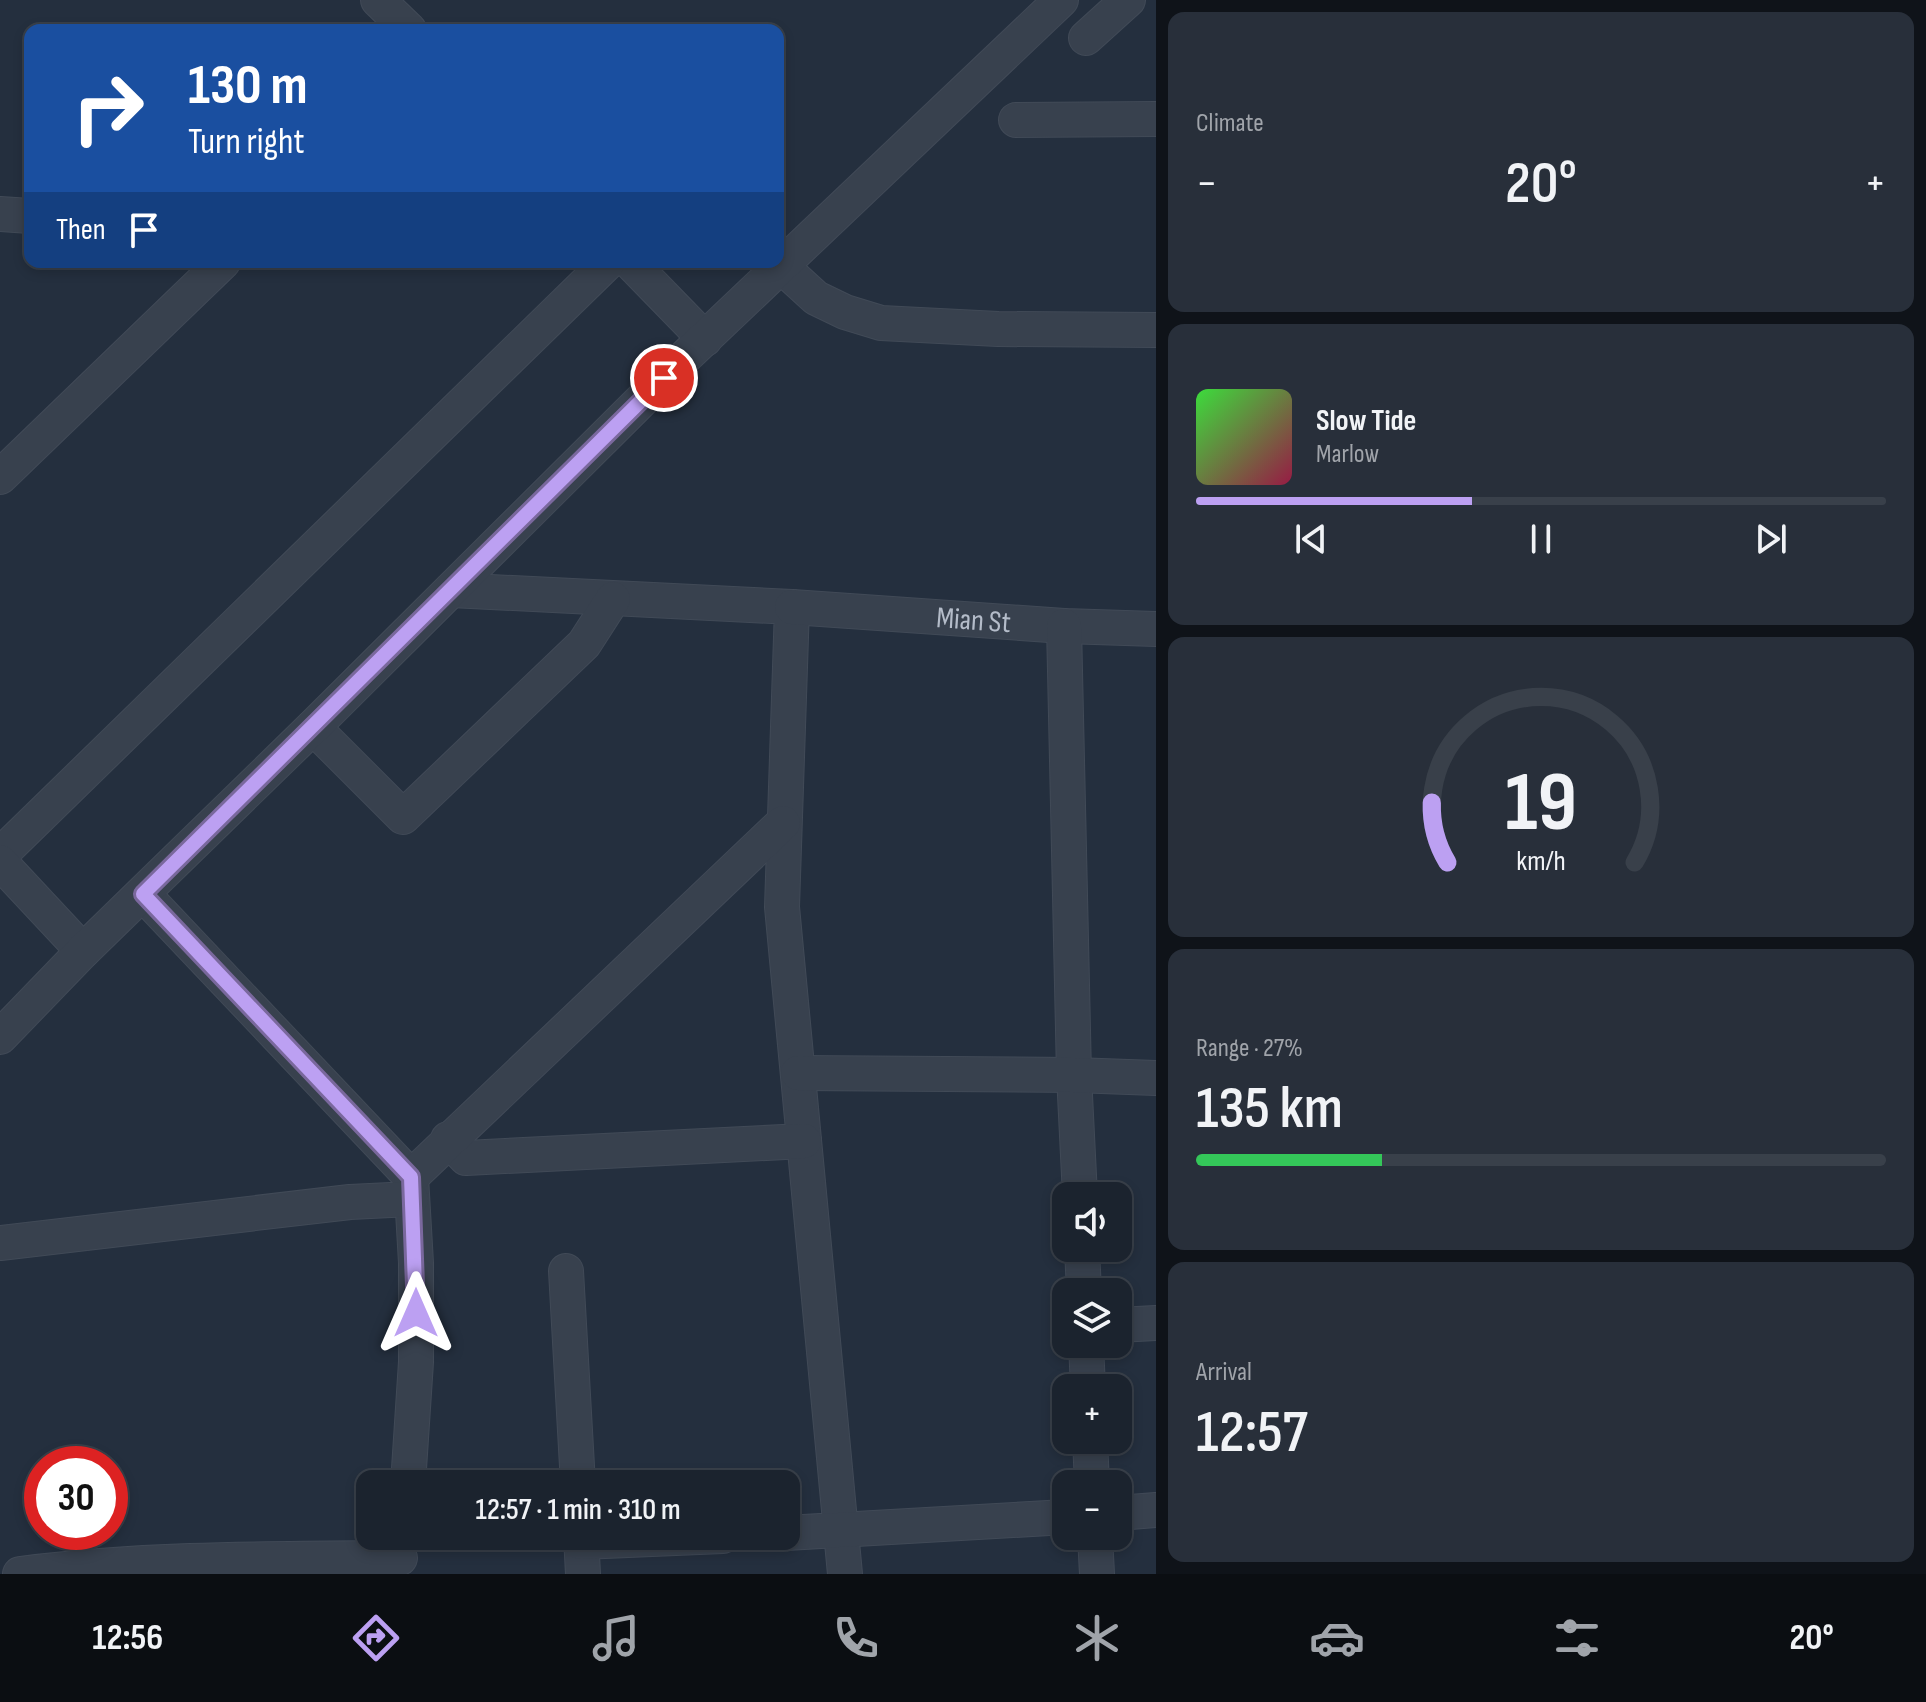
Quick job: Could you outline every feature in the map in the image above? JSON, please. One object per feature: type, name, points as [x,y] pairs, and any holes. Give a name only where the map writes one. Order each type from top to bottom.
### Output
[{"type":"street","points":[[378,0],[403,24]]},
{"type":"street","points":[[784,263],[1061,0]]},
{"type":"street","points":[[1086,38],[1128,0]]},
{"type":"street","points":[[1016,120],[1156,119]]},
{"type":"street","points":[[0,214],[24,216]]},
{"type":"street","points":[[0,477],[217,268]]},
{"type":"street","points":[[0,855],[602,268]]},
{"type":"street","points":[[636,268],[705,339]]},
{"type":"street","points":[[0,1037],[83,951],[779,268]]},
{"type":"street","points":[[783,268],[816,298],[845,312],[881,323],[998,329],[1156,330]]},
{"type":"street","name":"Mian St","points":[[451,590],[1156,629]]},
{"type":"street","points":[[313,727],[403,817],[584,644],[613,599]]},
{"type":"street","points":[[792,607],[782,907],[845,1574]]},
{"type":"street","points":[[1064,626],[1079,1182]]},
{"type":"street","points":[[0,1243],[350,1202],[411,1188],[448,1139],[783,823]]},
{"type":"street","points":[[0,862],[83,951]]},
{"type":"street","points":[[143,894],[411,1188],[416,1263],[416,1362],[409,1470]]},
{"type":"street","points":[[798,1073],[1156,1078]]},
{"type":"street","points":[[448,1139],[466,1158],[804,1141]]},
{"type":"street","points":[[566,1271],[577,1470]]},
{"type":"street","points":[[1132,1324],[1156,1323]]},
{"type":"street","points":[[1132,1512],[1156,1510]]},
{"type":"street","points":[[800,1532],[1052,1518]]},
{"type":"street","points":[[1096,1550],[1097,1574]]},
{"type":"street","points":[[20,1574],[80,1566],[400,1556]]},
{"type":"route","points":[[416,1313],[411,1177],[143,894],[664,378]]}]
